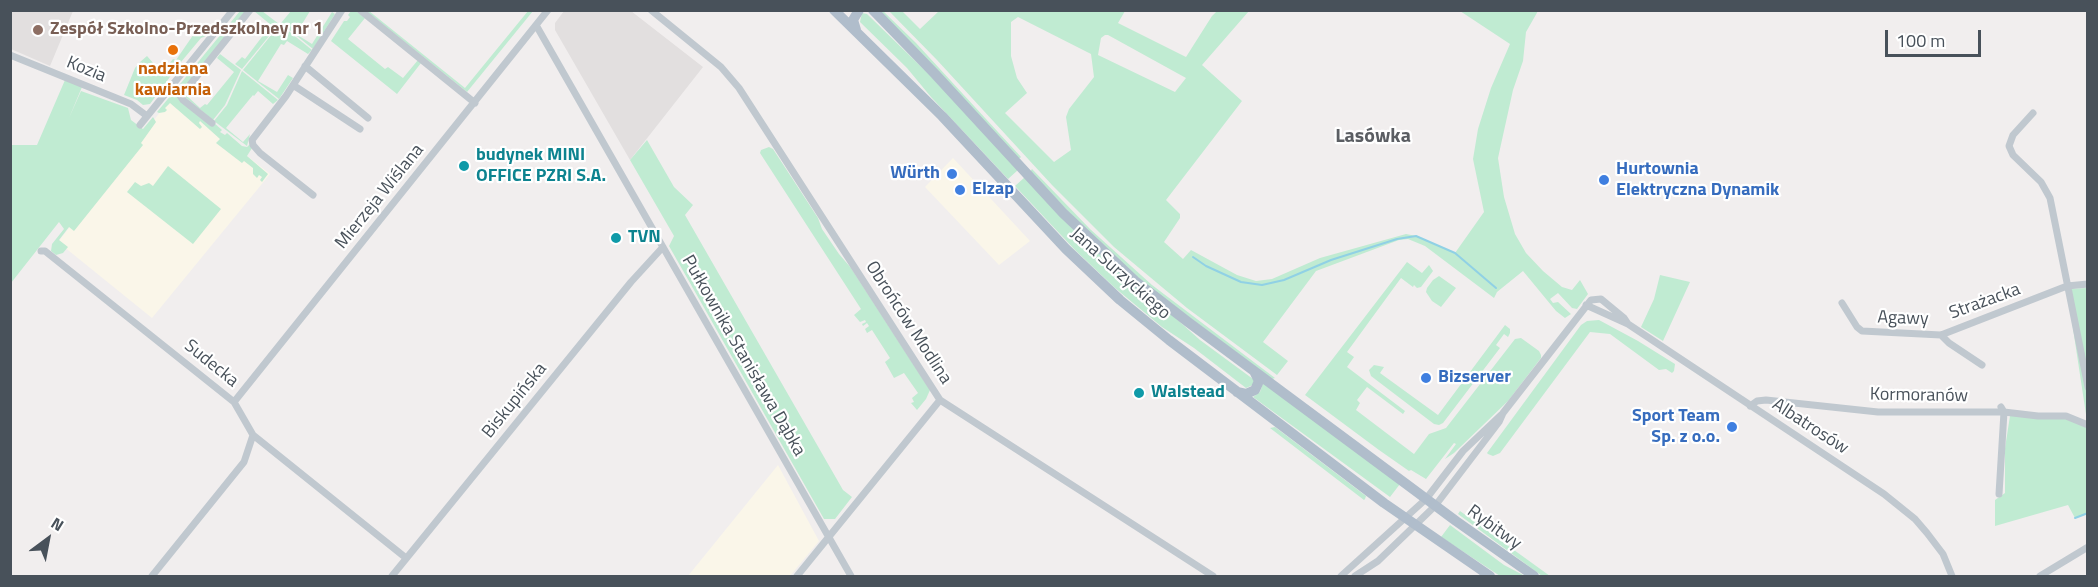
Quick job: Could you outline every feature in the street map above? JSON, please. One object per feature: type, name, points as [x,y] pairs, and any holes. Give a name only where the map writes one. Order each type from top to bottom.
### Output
[{"type":"main road","name":"Jana Surzyckiego","points":[[834,10],[942,116],[1066,249],[1098,280],[1159,332],[1415,526]]},
{"type":"main road","points":[[858,33],[853,22],[859,10]]},
{"type":"main road","name":"Jana Surzyckiego","points":[[874,12],[1095,244],[1170,309],[1431,502]]},
{"type":"main road","points":[[1234,390],[1246,394],[1255,390],[1259,381],[1253,370]]},
{"type":"main road","name":"Rybitwy","points":[[1431,502],[1534,576]]},
{"type":"main road","points":[[1415,526],[1490,576]]},
{"type":"street","points":[[140,125],[233,10]]},
{"type":"street","points":[[212,123],[183,100],[179,94],[185,90],[250,10]]},
{"type":"street","points":[[313,195],[260,153],[253,145],[254,137],[293,85],[342,10]]},
{"type":"street","points":[[360,10],[475,103]]},
{"type":"street","name":"Mierzeja Wiślana","points":[[234,402],[548,10]]},
{"type":"street","name":"Obrońców Modlina","points":[[651,10],[721,67],[739,88],[940,400],[1213,576]]},
{"type":"street","name":"Pułkownika Stanisława Dąbka","points":[[536,25],[851,576]]},
{"type":"street","name":"Kozia","points":[[10,55],[131,104],[147,116]]},
{"type":"street","points":[[305,66],[368,118]]},
{"type":"street","points":[[293,85],[360,129]]},
{"type":"street","points":[[349,122],[358,109]]},
{"type":"street","points":[[2033,112],[2013,135],[2009,146],[2013,156],[2041,182],[2050,198],[2088,387]]},
{"type":"street","name":"Biskupińska","points":[[392,576],[626,288],[663,247]]},
{"type":"street","name":"Sudecka","points":[[40,251],[45,251],[234,402],[253,435],[406,558]]},
{"type":"street","name":"Strażacka","points":[[1982,365],[1941,335],[2067,286],[2088,284]]},
{"type":"street","name":"Albatrosów","points":[[1589,303],[1601,299],[1628,324]]},
{"type":"street","points":[[1355,576],[1378,561],[1415,526],[1463,451],[1503,413],[1589,303]]},
{"type":"street","name":"Albatrosów","points":[[1589,303],[1628,324],[1871,484],[1921,526],[1943,554],[1952,576]]},
{"type":"street","name":"Agawy","points":[[1842,303],[1862,331],[1941,335]]},
{"type":"street","points":[[797,576],[940,400]]},
{"type":"street","name":"Kormoranów","points":[[1750,406],[1757,401],[1766,400],[1878,412],[2002,409],[2038,416],[2066,416],[2088,425]]},
{"type":"street","points":[[1999,494],[2002,409]]},
{"type":"street","points":[[1341,576],[1406,519],[1431,502],[1499,422],[1503,413]]},
{"type":"street","points":[[152,576],[244,462],[253,435]]},
{"type":"street","points":[[2040,576],[2088,547]]},
{"type":"shaded area","name":"Zespół Szkolno-Przedszkolney nr 1","points":[[11,10],[73,11],[50,66],[11,49]]},
{"type":"shaded area","points":[[564,11],[631,11],[703,67],[630,160],[555,30],[555,23]]},
{"type":"shaded area","points":[[172,97],[270,174],[152,318],[58,242]]},
{"type":"shaded area","points":[[953,158],[1030,241],[999,265],[925,187]]},
{"type":"shaded area","points":[[778,465],[819,541],[790,576],[688,576]]},
{"type":"green space","points":[[240,11],[247,11],[191,80],[181,89],[176,89]]},
{"type":"green space","points":[[254,11],[262,11],[279,24],[242,69],[235,64],[242,57],[245,59],[271,25]]},
{"type":"green space","points":[[291,11],[310,11],[296,34],[312,44],[332,12],[335,14],[313,49],[281,23]]},
{"type":"green space","points":[[351,11],[356,11],[365,18],[348,39],[385,69],[388,67],[403,78],[418,60],[421,63],[397,94],[331,41],[344,21],[350,17],[348,15]]},
{"type":"green space","points":[[366,11],[369,11],[465,88],[528,11],[533,11],[467,92]]},
{"type":"green space","points":[[878,11],[883,11],[916,43],[1020,158],[1017,158]]},
{"type":"green space","points":[[889,11],[902,11],[920,29],[939,11],[1125,11],[1118,23],[1186,57],[1217,11],[1249,11],[1202,65],[1242,101],[1166,200],[1180,214],[1180,218],[1164,242],[1183,259],[1191,250],[1237,275],[1256,281],[1272,279],[1320,258],[1406,234],[1455,253],[1484,212],[1473,159],[1478,129],[1491,88],[1510,44],[1460,11],[1538,11],[1526,32],[1523,61],[1513,90],[1498,158],[1504,197],[1515,234],[1526,253],[1562,287],[1572,290],[1580,280],[1588,294],[1577,309],[1572,308],[1558,293],[1550,299],[1553,303],[1558,302],[1571,314],[1565,318],[1556,311],[1523,271],[1497,292],[1494,298],[1425,246],[1408,239],[1399,240],[1316,271],[1263,342],[1288,361],[1277,375],[1187,308],[1114,247],[1052,185]],"holes":[[[1018,17],[1091,54],[1094,77],[1069,109],[1066,117],[1071,150],[1054,162],[1005,113],[1027,93],[1017,78],[1011,56],[1011,22]],[[1108,35],[1186,78],[1175,92],[1098,55],[1101,38]]]},
{"type":"green space","points":[[862,13],[867,14],[944,89],[1018,170],[1008,179],[907,68],[860,22]]},
{"type":"green space","points":[[280,24],[312,50],[308,54],[287,41],[284,45],[281,44],[258,81],[277,92],[288,75],[293,78],[279,99],[243,70]]},
{"type":"green space","points":[[198,28],[206,31],[206,36],[201,38],[181,62],[150,104],[143,105],[124,95],[135,68],[140,62],[147,56],[162,73],[173,59],[176,60]]},
{"type":"green space","points":[[220,54],[241,70],[225,105],[213,120],[185,97],[187,96],[200,108],[207,105],[234,72],[217,58]]},
{"type":"green space","points":[[242,71],[278,100],[273,104],[258,91],[226,128],[243,142],[250,134],[247,146],[214,121],[227,105]]},
{"type":"green space","points":[[65,80],[82,87],[69,118],[81,91],[128,108],[131,120],[143,129],[153,117],[156,122],[141,143],[143,145],[74,231],[69,227],[59,240],[68,247],[63,253],[56,255],[51,251],[52,244],[64,229],[59,222],[11,283],[11,145],[37,145]]},
{"type":"green space","points":[[172,94],[213,122],[222,130],[220,132],[225,135],[227,133],[242,146],[247,147],[250,144],[252,148],[247,156],[268,174],[262,182],[260,180],[262,177],[259,175],[257,178],[253,174],[253,168],[244,161],[242,163],[216,143],[220,139],[200,121],[202,127],[200,129],[170,103],[165,108],[167,110],[165,112],[157,112]]},
{"type":"green space","points":[[647,140],[674,187],[693,205],[685,215],[843,490],[852,497],[835,519],[824,519],[669,246],[674,236],[630,160]]},
{"type":"green space","points":[[769,147],[773,149],[818,218],[822,229],[851,268],[930,390],[917,410],[911,403],[914,402],[912,398],[918,393],[904,373],[894,378],[885,362],[890,358],[872,330],[867,333],[865,329],[869,326],[867,323],[863,326],[862,324],[866,322],[865,320],[860,322],[854,315],[861,309],[760,153],[761,150]]},
{"type":"green space","points":[[168,166],[221,209],[193,244],[127,192],[135,182],[141,186],[149,183],[153,186]]},
{"type":"green space","points":[[1032,169],[1090,229],[1152,285],[1275,378],[1272,379],[1145,284],[1094,238],[1030,172]]},
{"type":"green space","points":[[1025,177],[1171,314],[1200,340],[1253,379],[1255,384],[1246,388],[1194,348],[1162,327],[1115,288],[1075,250],[1015,186]]},
{"type":"green space","points":[[1407,262],[1422,273],[1429,265],[1433,271],[1421,287],[1417,288],[1401,278],[1347,352],[1354,357],[1347,367],[1405,411],[1403,414],[1367,387],[1357,400],[1360,403],[1356,410],[1414,454],[1429,434],[1446,428],[1515,339],[1521,338],[1541,355],[1508,401],[1445,459],[1456,444],[1454,443],[1426,479],[1409,471],[1305,395]]},
{"type":"green space","points":[[1660,275],[1690,282],[1663,341],[1641,327],[1654,299]]},
{"type":"green space","points":[[1439,276],[1456,288],[1441,307],[1432,301],[1426,292],[1433,280]]},
{"type":"green space","points":[[2087,288],[2087,421],[2067,289]]},
{"type":"green space","points":[[1599,320],[1675,364],[1674,371],[1672,373],[1666,369],[1659,370],[1610,334],[1590,332],[1500,453],[1493,456],[1488,454],[1581,325],[1587,321]]},
{"type":"green space","points":[[1505,325],[1510,329],[1508,337],[1504,334],[1496,345],[1500,348],[1443,423],[1439,425],[1434,424],[1371,376],[1369,370],[1374,365],[1384,367],[1380,373],[1438,415]]},
{"type":"green space","points":[[1263,383],[1400,484],[1390,497],[1253,397],[1260,392]]},
{"type":"green space","points":[[2010,416],[2067,419],[2087,428],[2087,514],[2075,518],[2068,505],[1995,526],[1995,500],[2005,493],[2005,448]]},
{"type":"green space","points":[[1275,427],[1366,496],[1365,499],[1270,428]]},
{"type":"green space","points":[[1460,511],[1550,576],[1542,576],[1458,514]]},
{"type":"green space","points":[[1450,525],[1504,565],[1525,576],[1500,576],[1441,537]]},
{"type":"waterway","points":[[1193,257],[1206,266],[1241,282],[1262,285],[1284,280],[1331,260],[1397,239],[1416,236],[1455,253],[1496,288]]},
{"type":"waterway","points":[[2075,518],[2088,513]]},
{"type":"place","name":"Zespół Szkolno-Przedszkolney nr 1","points":[[38,30]]},
{"type":"place","name":"nadziana kawiarnia","points":[[173,50]]},
{"type":"place","name":"budynek MINI OFFICE PZRI S.A.","points":[[464,166]]},
{"type":"place","name":"Würth","points":[[952,174]]},
{"type":"place","name":"Hurtownia Elektryczna Dynamik","points":[[1604,180]]},
{"type":"place","name":"Elzap","points":[[960,190]]},
{"type":"place","name":"TVN","points":[[616,238]]},
{"type":"place","name":"Bizserver","points":[[1426,378]]},
{"type":"place","name":"Walstead","points":[[1139,393]]},
{"type":"place","name":"Sport Team Sp. z o.o.","points":[[1732,427]]},
{"type":"district","name":"Lasówka","points":[[1373,137]]}]
